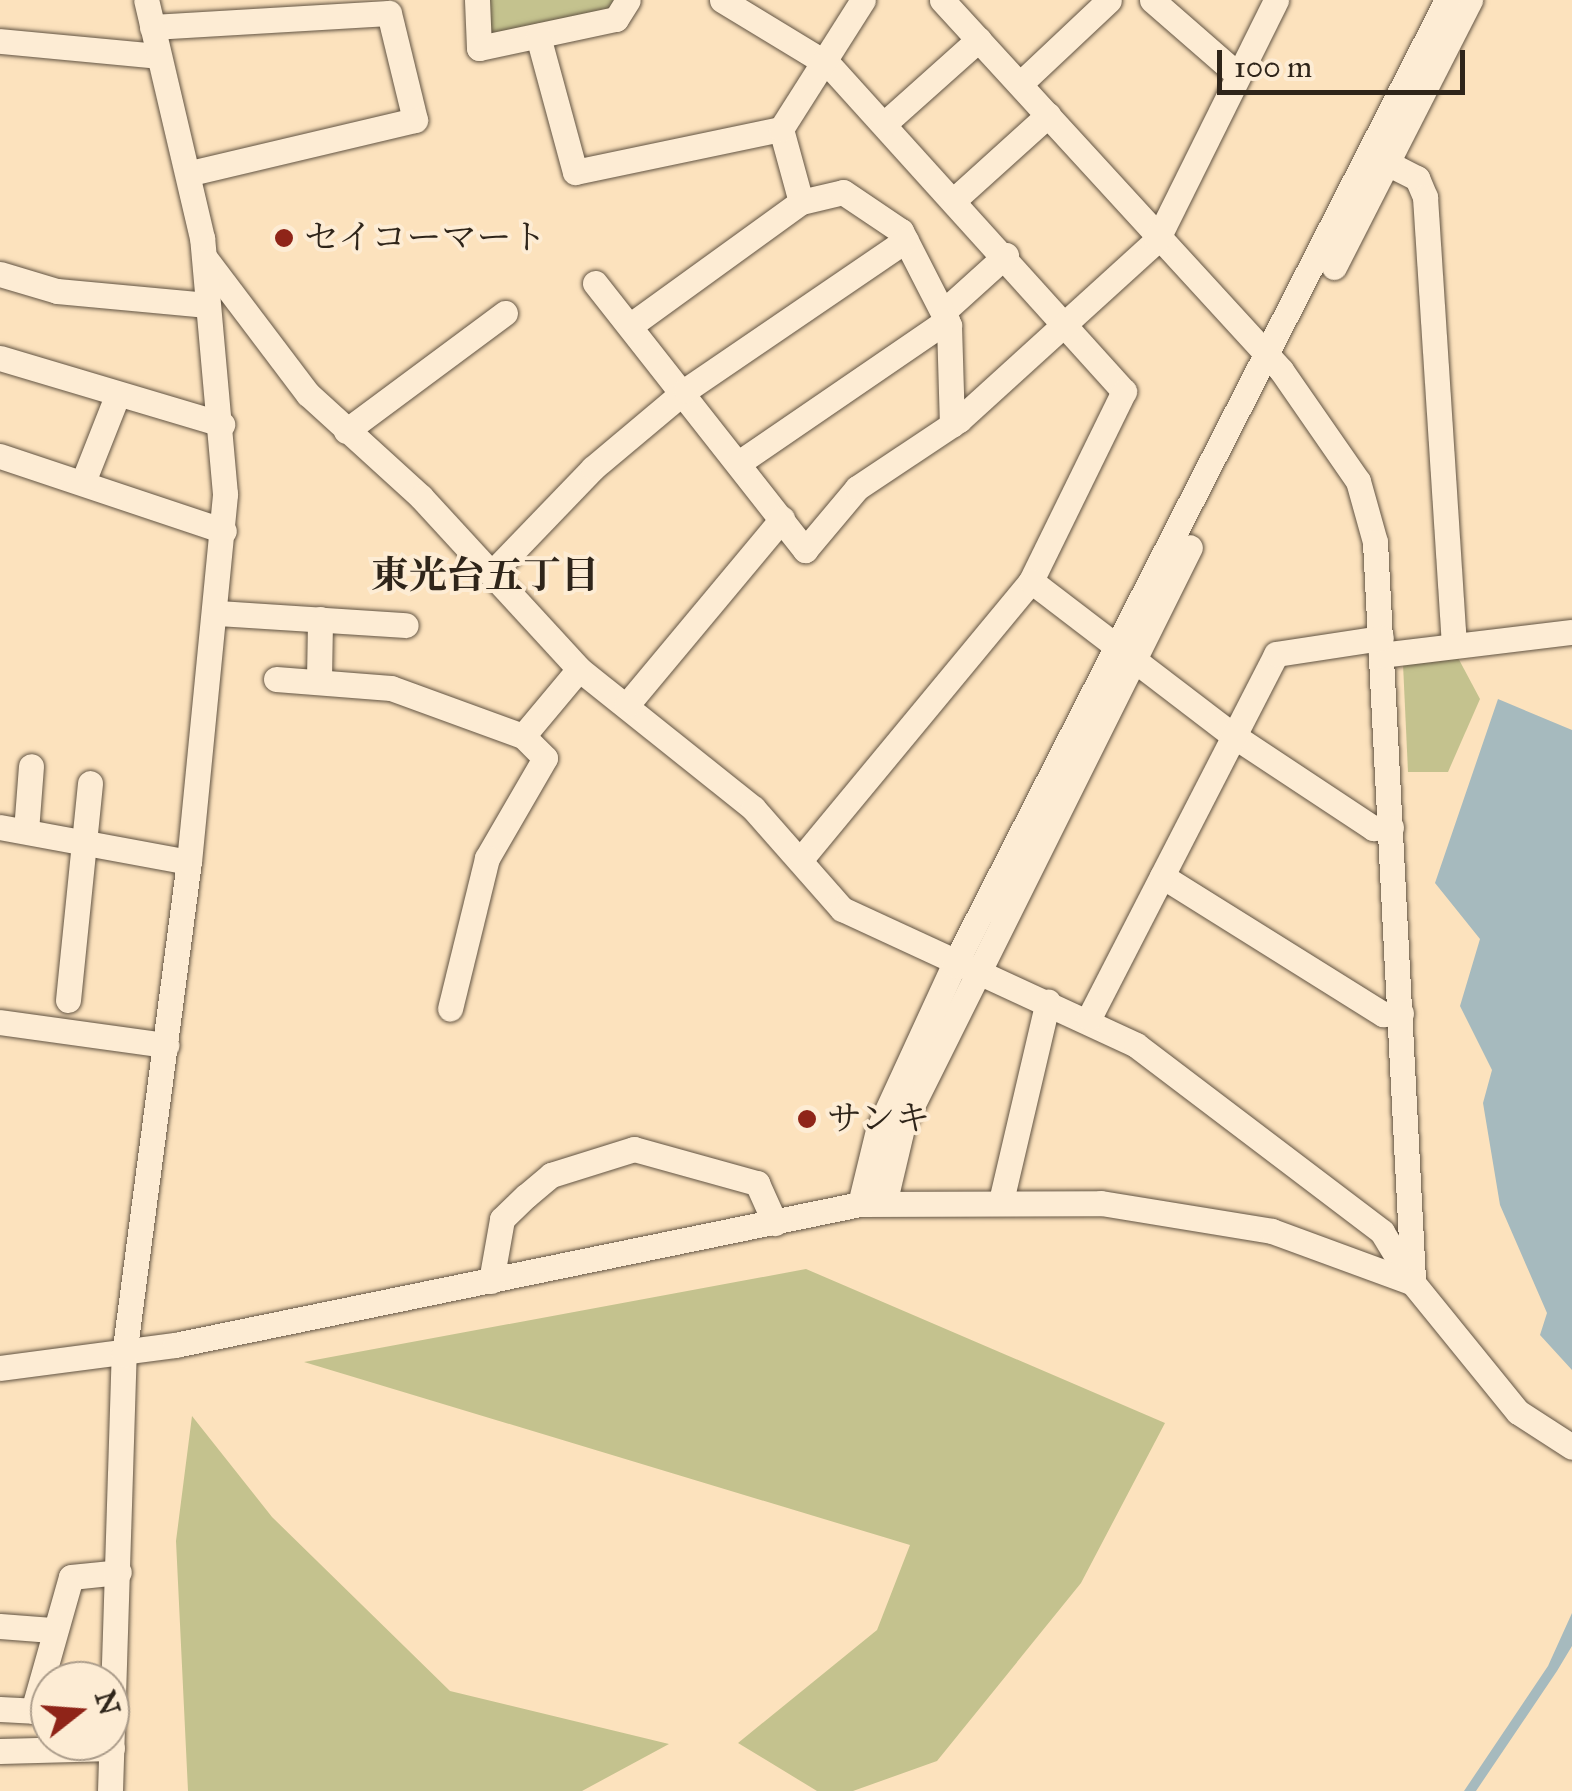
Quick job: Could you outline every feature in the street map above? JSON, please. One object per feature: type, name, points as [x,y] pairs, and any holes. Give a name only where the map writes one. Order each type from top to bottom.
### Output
[{"type":"street","points":[[115,1661],[124,1354],[190,862],[224,531],[222,424],[204,258],[190,172],[146,0]]},
{"type":"street","points":[[477,0],[480,48],[616,20],[628,0]]},
{"type":"street","points":[[722,0],[820,56],[1068,324],[1124,395],[1031,581],[800,860]]},
{"type":"street","points":[[800,202],[782,129],[820,56],[863,0]]},
{"type":"street","points":[[942,0],[1157,240],[1276,364],[1358,481],[1375,542],[1413,1283]]},
{"type":"street","points":[[1020,84],[1109,0]]},
{"type":"street","points":[[1152,0],[1238,75]]},
{"type":"street","points":[[596,282],[686,390],[805,550],[857,488],[952,425],[1157,240],[1276,0]]},
{"type":"street","points":[[1276,364],[1448,0]]},
{"type":"street","points":[[873,1202],[964,969],[1125,653],[1470,0]]},
{"type":"street","points":[[152,28],[389,13],[415,120],[190,172]]},
{"type":"street","points":[[538,36],[576,172],[782,129]]},
{"type":"street","points":[[884,124],[979,39]]},
{"type":"street","points":[[0,41],[158,56]]},
{"type":"street","points":[[954,200],[1048,115]]},
{"type":"street","points":[[1386,163],[1417,178],[1425,198],[1454,646]]},
{"type":"street","points":[[631,324],[800,202],[843,192],[870,202],[906,240],[945,316],[952,425]]},
{"type":"street","points":[[492,574],[592,468],[686,390],[906,240]]},
{"type":"street","points":[[740,462],[945,316],[1006,256]]},
{"type":"street","points":[[204,258],[282,366],[492,574],[578,669],[753,808],[842,909],[964,969],[1089,1018],[1368,1221],[1518,1412],[1572,1447]]},
{"type":"street","points":[[0,274],[57,291],[208,305]]},
{"type":"street","points":[[346,432],[505,312]]},
{"type":"street","points":[[0,358],[117,396],[222,424]]},
{"type":"street","points":[[83,482],[117,396]]},
{"type":"street","points":[[0,456],[224,531]]},
{"type":"street","points":[[626,706],[782,518]]},
{"type":"street","points":[[1031,581],[1234,736],[1374,828],[1391,827]]},
{"type":"street","points":[[218,613],[406,625]]},
{"type":"street","points":[[319,679],[320,619]]},
{"type":"street","points":[[1089,1018],[1280,650],[1454,646],[1572,632]]},
{"type":"street","points":[[523,736],[578,669]]},
{"type":"street","points":[[276,679],[319,679],[391,688],[523,736],[545,758],[486,858],[450,1009]]},
{"type":"street","points":[[31,766],[13,829],[82,838],[190,862]]},
{"type":"street","points":[[68,1000],[90,782]]},
{"type":"street","points":[[1162,876],[1383,1014],[1401,1014]]},
{"type":"street","points":[[1001,1201],[1048,1001]]},
{"type":"street","points":[[0,1022],[166,1045]]},
{"type":"street","points":[[491,1281],[502,1219],[526,1196],[550,1175],[634,1148],[756,1183],[775,1223]]},
{"type":"street","points":[[0,1368],[124,1354],[873,1202],[1001,1201],[1186,1210],[1413,1283]]},
{"type":"street","points":[[0,1709],[33,1711],[52,1630],[71,1577],[119,1572]]},
{"type":"street","points":[[0,1626],[52,1630]]},
{"type":"street","points":[[0,1750],[30,1749]]},
{"type":"street","points":[[110,1791],[111,1761]]},
{"type":"shaded area","points":[[490,0],[616,0],[610,13],[489,38]]},
{"type":"shaded area","points":[[1456,654],[1480,699],[1448,772],[1408,772],[1403,664]]},
{"type":"shaded area","points":[[1498,699],[1572,730],[1572,1370],[1540,1335],[1547,1313],[1500,1205],[1483,1103],[1492,1070],[1460,1006],[1480,939],[1435,883]]},
{"type":"shaded area","points":[[806,1269],[1165,1423],[1081,1583],[937,1761],[853,1791],[817,1791],[738,1743],[877,1630],[910,1545],[304,1362]]},
{"type":"shaded area","points":[[192,1416],[272,1517],[450,1691],[669,1744],[582,1791],[188,1791],[176,1541]]},
{"type":"shaded area","points":[[1572,1613],[1572,1646],[1557,1671],[1476,1791],[1464,1791],[1548,1666]]},
{"type":"place","name":"セイコーマート","points":[[284,238]]},
{"type":"place","name":"サンキ","points":[[807,1119]]},
{"type":"district","name":"東光台五丁目","points":[[485,576]]}]
